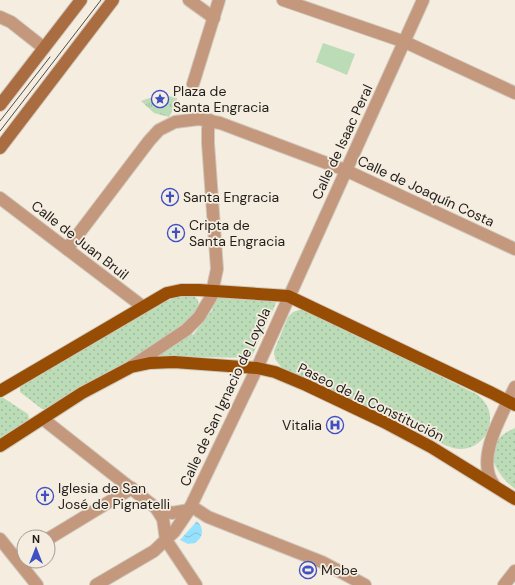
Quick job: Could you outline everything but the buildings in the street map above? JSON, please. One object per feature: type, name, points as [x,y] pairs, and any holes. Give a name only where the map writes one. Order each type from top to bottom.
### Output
[{"type":"main road","points":[[0,391],[142,306],[172,291],[213,291],[288,296],[512,403]]},
{"type":"main road","name":"Paseo de la Constitución","points":[[0,446],[43,420],[103,380],[131,367],[150,363],[174,362],[257,368],[274,372],[344,402],[431,447],[515,499]]},
{"type":"street","points":[[0,105],[81,0]]},
{"type":"street","points":[[0,148],[113,0]]},
{"type":"street","points":[[189,0],[214,18]]},
{"type":"street","points":[[194,84],[219,0]]},
{"type":"street","points":[[283,0],[306,4],[318,12],[405,42],[515,93]]},
{"type":"street","name":"Calle de Isaac Peral","points":[[288,296],[423,0]]},
{"type":"street","points":[[0,17],[11,22],[44,48]]},
{"type":"street","points":[[67,249],[159,130],[175,122],[199,119],[210,120]]},
{"type":"street","name":"Calle de Joaquín Costa","points":[[210,120],[234,127],[346,170],[515,249]]},
{"type":"street","name":"Paseo de la Constitución","points":[[131,367],[186,330],[204,310],[213,291],[217,269],[208,143],[208,129],[210,120]]},
{"type":"street","name":"Calle de Juan Bruil","points":[[0,198],[142,306]]},
{"type":"street","name":"Calle de San Ignacio de Loyola","points":[[96,585],[154,551],[180,525],[190,508],[257,368],[288,296]]},
{"type":"street","points":[[494,485],[488,471],[487,456],[493,436],[512,403],[515,387]]},
{"type":"street","points":[[43,420],[156,508],[163,518],[166,540],[196,585]]},
{"type":"street","points":[[56,534],[132,488]]},
{"type":"street","points":[[156,508],[172,513],[190,508],[208,517],[322,562],[365,585]]},
{"type":"street","points":[[0,539],[16,553]]},
{"type":"street","points":[[28,569],[37,585]]},
{"type":"street","points":[[504,585],[515,571]]},
{"type":"green space","points":[[323,43],[355,54],[347,75],[316,62]]},
{"type":"green space","points":[[161,94],[177,98],[177,103],[169,117],[154,113],[141,101]]},
{"type":"green space","points":[[183,295],[193,295],[198,300],[199,307],[185,323],[157,345],[49,410],[42,409],[20,392],[20,385],[158,304]]},
{"type":"green space","points":[[218,297],[274,301],[276,303],[251,358],[156,356],[190,332],[193,335],[213,309],[209,308]]},
{"type":"green space","points":[[302,309],[309,310],[478,395],[486,403],[490,413],[489,427],[484,437],[481,441],[471,447],[460,449],[447,446],[402,423],[282,368],[275,359],[274,351],[288,317],[293,312]]},
{"type":"green space","points":[[2,397],[28,414],[29,419],[0,439],[0,398]]},
{"type":"green space","points":[[515,428],[515,489],[500,474],[493,457],[497,441],[504,434]]},
{"type":"water","points":[[197,521],[202,529],[198,541],[188,544],[180,540]]},
{"type":"tram line","points":[[0,131],[101,0]]},
{"type":"tram line","points":[[0,121],[50,57]]},
{"type":"place","name":"Plaza de Santa Engracia","points":[[160,99]]},
{"type":"place","name":"Santa Engracia","points":[[170,197]]},
{"type":"place","name":"Cripta de Santa Engracia","points":[[176,233]]},
{"type":"place","name":"Vitalia","points":[[335,425]]},
{"type":"place","name":"Iglesia de San José de Pignatelli","points":[[45,496]]},
{"type":"place","name":"Mobe","points":[[308,570]]}]
